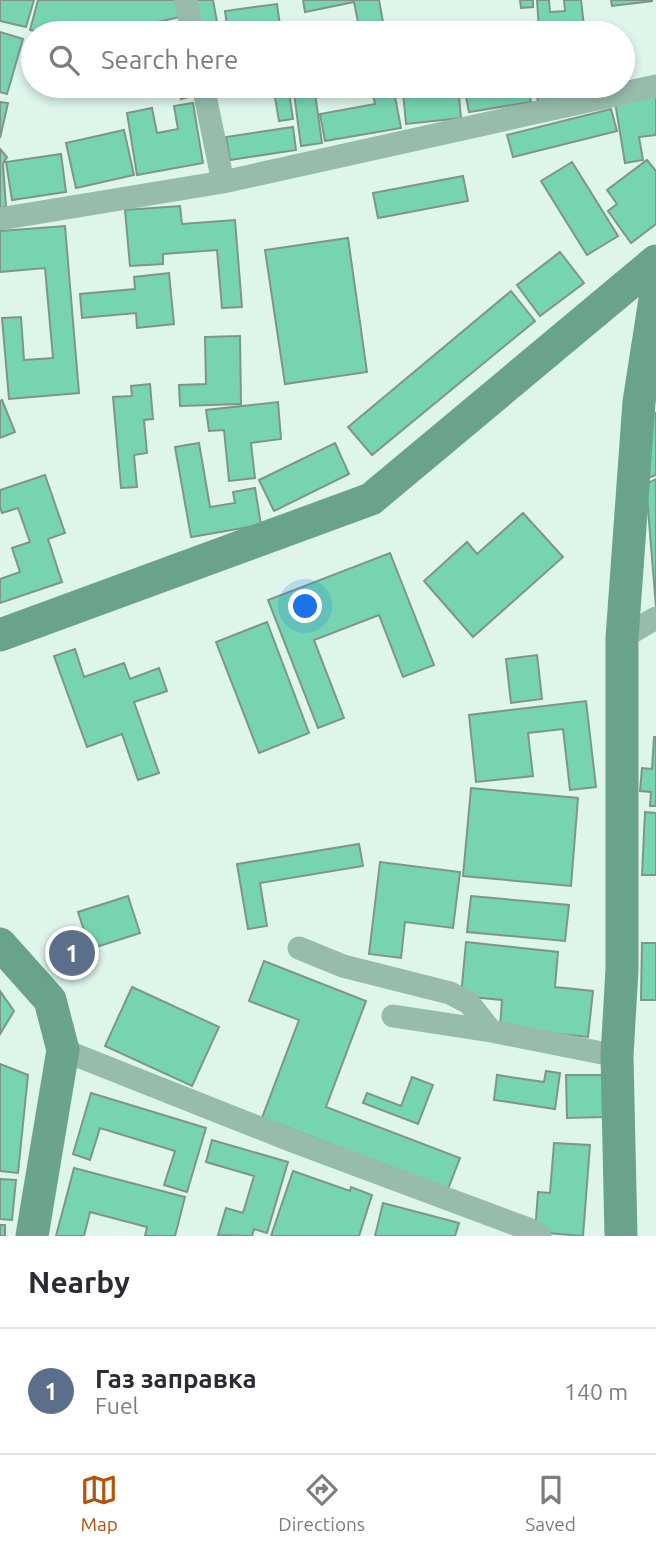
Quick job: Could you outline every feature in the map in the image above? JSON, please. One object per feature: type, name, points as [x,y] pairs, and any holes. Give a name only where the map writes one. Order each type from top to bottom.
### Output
[{"type":"main road","points":[[0,635],[371,499],[656,261]]},
{"type":"main road","points":[[621,1236],[617,1056],[622,969],[622,638],[639,402],[656,293]]},
{"type":"main road","points":[[0,944],[50,1000],[63,1050],[32,1236]]},
{"type":"street","points":[[186,0],[190,21]]},
{"type":"street","points":[[635,91],[656,86]]},
{"type":"street","points":[[206,98],[223,182]]},
{"type":"street","points":[[0,219],[223,182],[602,98]]},
{"type":"street","points":[[622,638],[656,618]]},
{"type":"street","points":[[299,948],[343,966],[450,993],[469,1003],[491,1031]]},
{"type":"street","points":[[393,1016],[491,1031],[617,1056]]},
{"type":"street","points":[[63,1050],[278,1135],[531,1230],[540,1236]]},
{"type":"building","points":[[0,0],[34,0],[28,21],[21,21],[21,26],[0,21]]},
{"type":"building","points":[[38,0],[176,0],[180,17],[162,21],[32,21]]},
{"type":"building","points":[[192,0],[213,0],[217,21],[196,21]]},
{"type":"building","points":[[303,0],[379,0],[383,21],[358,21],[354,2],[305,12]]},
{"type":"building","points":[[520,0],[533,0],[533,7],[521,8]]},
{"type":"building","points":[[537,0],[549,0],[550,12],[565,11],[564,0],[581,0],[583,21],[538,21]]},
{"type":"building","points":[[611,0],[652,0],[652,1],[612,6]]},
{"type":"building","points":[[277,4],[279,21],[226,21],[225,11]]},
{"type":"building","points":[[0,32],[21,38],[21,46],[7,94],[0,92]]},
{"type":"building","points":[[656,95],[656,135],[639,137],[643,160],[625,163],[615,102]]},
{"type":"building","points":[[275,98],[290,98],[293,119],[279,121]]},
{"type":"building","points":[[295,98],[316,98],[322,143],[301,146]]},
{"type":"building","points":[[374,98],[395,98],[401,128],[325,141],[320,114],[375,104]]},
{"type":"building","points":[[404,98],[459,98],[461,118],[406,124]]},
{"type":"building","points":[[466,98],[530,98],[531,102],[469,112]]},
{"type":"building","points":[[537,98],[561,98],[538,102]]},
{"type":"building","points":[[0,102],[8,103],[0,138]]},
{"type":"building","points":[[193,103],[203,163],[137,175],[127,113],[152,108],[157,133],[178,129],[174,106]]},
{"type":"building","points":[[611,109],[617,131],[513,157],[507,135]]},
{"type":"building","points":[[293,127],[296,150],[230,160],[226,137]]},
{"type":"building","points":[[124,130],[134,175],[76,188],[66,143]]},
{"type":"building","points":[[0,149],[7,157],[3,164],[6,207],[0,208]]},
{"type":"building","points":[[61,154],[66,192],[12,200],[6,162]]},
{"type":"building","points":[[647,160],[656,171],[656,224],[631,243],[608,211],[617,204],[607,190]]},
{"type":"building","points":[[572,162],[618,236],[587,255],[541,181]]},
{"type":"building","points":[[463,176],[468,201],[378,218],[373,193]]},
{"type":"building","points":[[180,206],[182,224],[235,220],[242,307],[222,308],[217,250],[163,254],[163,264],[130,266],[125,210]]},
{"type":"building","points":[[65,226],[79,393],[9,399],[2,318],[21,317],[24,360],[53,358],[45,268],[0,272],[0,231]]},
{"type":"building","points":[[348,238],[367,372],[285,384],[265,250]]},
{"type":"building","points":[[560,252],[584,283],[540,316],[517,285]]},
{"type":"building","points":[[169,273],[174,324],[137,328],[136,313],[82,318],[80,294],[135,289],[134,277]]},
{"type":"building","points":[[511,291],[535,321],[372,455],[348,427]]},
{"type":"building","points":[[240,336],[241,404],[180,406],[179,385],[206,384],[205,337]]},
{"type":"building","points":[[150,384],[153,419],[144,420],[147,453],[134,455],[137,487],[121,488],[113,397],[132,396],[131,386]]},
{"type":"building","points":[[2,400],[15,432],[0,438],[0,401]]},
{"type":"building","points":[[278,402],[281,439],[251,443],[255,478],[229,481],[224,430],[209,431],[206,410]]},
{"type":"building","points":[[649,411],[656,413],[656,475],[648,478]]},
{"type":"building","points":[[199,443],[210,507],[235,503],[233,492],[255,488],[261,525],[191,537],[175,447]]},
{"type":"building","points":[[335,443],[349,474],[274,511],[259,480]]},
{"type":"building","points":[[45,475],[65,533],[48,539],[62,582],[0,603],[0,579],[20,572],[12,548],[30,542],[18,508],[2,513],[0,490]]},
{"type":"building","points":[[656,479],[656,607],[646,484]]},
{"type":"building","points":[[523,513],[563,557],[473,637],[424,581],[467,542],[477,554]]},
{"type":"building","points":[[390,553],[434,665],[403,677],[379,615],[314,640],[344,718],[318,728],[268,600]]},
{"type":"building","points":[[267,622],[309,733],[259,753],[216,642]]},
{"type":"building","points":[[75,649],[84,677],[124,663],[130,679],[159,668],[167,691],[134,702],[159,773],[138,780],[122,734],[87,747],[54,656]]},
{"type":"building","points":[[537,655],[542,699],[511,703],[506,659]]},
{"type":"building","points":[[586,701],[596,787],[570,790],[563,729],[528,733],[533,776],[476,782],[469,715]]},
{"type":"building","points":[[654,737],[656,806],[650,806],[651,792],[640,791],[642,768],[652,769]]},
{"type":"building","points":[[471,788],[578,798],[571,886],[463,876]]},
{"type":"building","points":[[645,812],[656,813],[656,875],[642,875]]},
{"type":"building","points":[[359,844],[363,866],[260,883],[267,926],[248,929],[237,864]]},
{"type":"building","points":[[380,862],[460,872],[453,928],[405,922],[401,958],[369,954]]},
{"type":"building","points":[[128,896],[140,933],[90,949],[78,912]]},
{"type":"building","points":[[471,896],[569,905],[565,941],[467,932]]},
{"type":"building","points":[[466,942],[558,952],[555,987],[593,991],[588,1037],[500,1028],[502,1000],[461,996]]},
{"type":"building","points":[[642,943],[656,943],[656,1000],[641,1000]]},
{"type":"building","points":[[264,961],[366,1001],[326,1107],[460,1158],[448,1189],[262,1118],[299,1020],[249,1001]]},
{"type":"building","points":[[132,987],[219,1027],[192,1086],[105,1046]]},
{"type":"building","points":[[0,991],[14,1011],[0,1034]]},
{"type":"building","points":[[0,1064],[28,1075],[18,1173],[0,1171]]},
{"type":"building","points":[[546,1071],[560,1073],[555,1109],[494,1100],[497,1075],[544,1082]]},
{"type":"building","points":[[566,1075],[603,1075],[604,1117],[567,1118]]},
{"type":"building","points":[[412,1077],[433,1085],[418,1124],[363,1103],[367,1093],[401,1106]]},
{"type":"building","points":[[91,1093],[206,1128],[187,1192],[164,1185],[175,1151],[100,1128],[90,1160],[73,1154]]},
{"type":"building","points":[[212,1140],[288,1162],[267,1233],[254,1229],[252,1236],[218,1235],[226,1208],[243,1213],[254,1176],[206,1162]]},
{"type":"building","points":[[554,1143],[590,1145],[583,1236],[535,1232],[538,1192],[550,1193]]},
{"type":"building","points":[[74,1168],[185,1197],[175,1236],[145,1236],[147,1227],[90,1212],[84,1236],[56,1236]]},
{"type":"building","points":[[293,1171],[350,1191],[351,1187],[372,1195],[359,1236],[271,1236]]},
{"type":"building","points":[[0,1179],[16,1180],[12,1220],[0,1219]]},
{"type":"building","points":[[383,1203],[459,1223],[455,1236],[375,1236]]},
{"type":"building","points":[[0,1225],[5,1225],[5,1236],[0,1236]]},
{"type":"place","name":"Газ заправка","points":[[72,953]]}]
